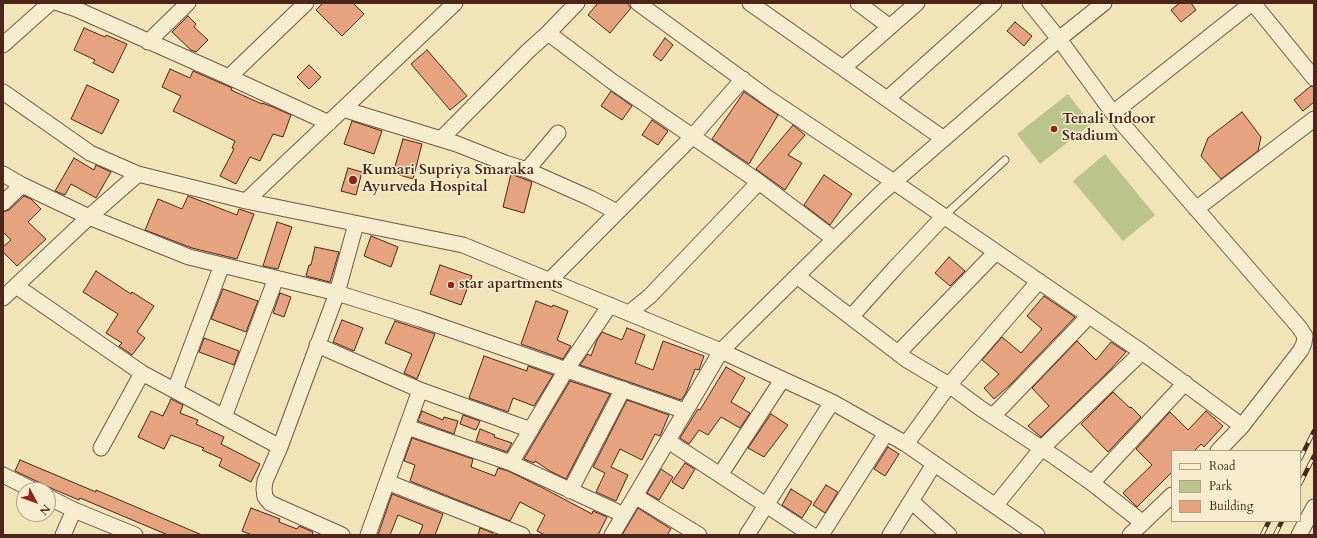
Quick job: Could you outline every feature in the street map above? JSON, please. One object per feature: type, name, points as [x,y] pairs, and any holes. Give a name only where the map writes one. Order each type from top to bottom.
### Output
[{"type":"street","points":[[3,45],[50,3]]},
{"type":"street","points":[[58,3],[230,76],[329,123]]},
{"type":"street","points":[[148,42],[188,3]]},
{"type":"street","points":[[230,76],[306,3]]},
{"type":"street","points":[[246,201],[455,3]]},
{"type":"street","points":[[442,139],[577,3]]},
{"type":"street","points":[[638,3],[743,80],[1142,352],[1242,426]]},
{"type":"street","points":[[750,3],[944,139]]},
{"type":"street","points":[[858,3],[890,27]]},
{"type":"street","points":[[843,68],[917,3]]},
{"type":"street","points":[[886,99],[994,3]]},
{"type":"street","points":[[1030,3],[1059,39],[1113,113],[1299,327],[1304,336],[1304,343],[1301,350],[1242,426],[1219,450]]},
{"type":"street","points":[[612,535],[721,351],[894,182],[1059,39],[1104,3]]},
{"type":"street","points":[[1113,113],[1252,3],[1314,78]]},
{"type":"street","points":[[548,33],[613,82],[759,182],[834,239]]},
{"type":"street","points":[[550,281],[692,137],[743,80]]},
{"type":"street","points":[[3,92],[90,153],[138,174],[246,201],[463,245],[721,351],[832,402],[906,444],[1037,535]]},
{"type":"street","points":[[343,108],[458,144],[505,163],[527,170],[590,198],[617,212]]},
{"type":"street","points":[[1196,209],[1314,119]]},
{"type":"street","points":[[527,170],[558,133]]},
{"type":"street","points":[[3,174],[22,185],[89,217],[189,257],[337,293],[420,319],[685,411]]},
{"type":"street","points":[[3,298],[89,217],[138,174]]},
{"type":"street","points":[[629,314],[650,296],[759,182]]},
{"type":"street","points":[[3,203],[22,185]]},
{"type":"street","points":[[851,317],[944,216]]},
{"type":"street","points":[[342,535],[270,503],[265,497],[264,489],[337,293],[356,224]]},
{"type":"street","points":[[898,353],[996,252]]},
{"type":"street","points":[[175,390],[222,265]]},
{"type":"street","points":[[798,276],[898,353],[949,385],[1042,448],[1092,483],[1143,523]]},
{"type":"street","points":[[224,417],[276,278]]},
{"type":"street","points":[[906,444],[949,385],[1039,281]]},
{"type":"street","points":[[16,286],[142,373],[280,447]]},
{"type":"street","points":[[511,463],[566,370],[610,305]]},
{"type":"street","points":[[993,416],[1089,316]]},
{"type":"street","points":[[317,345],[420,390],[531,430]]},
{"type":"street","points":[[994,506],[1042,448],[1142,352]]},
{"type":"street","points":[[101,448],[142,373]]},
{"type":"street","points":[[720,475],[782,380]]},
{"type":"street","points":[[1092,483],[1185,383]]},
{"type":"street","points":[[570,491],[623,389]]},
{"type":"street","points":[[368,535],[420,390]]},
{"type":"street","points":[[747,535],[832,402]]},
{"type":"street","points":[[407,427],[511,463],[624,515]]},
{"type":"street","points":[[821,535],[886,433]]},
{"type":"street","points":[[668,441],[812,535]]},
{"type":"street","points":[[890,535],[934,464]]},
{"type":"street","points":[[3,475],[17,482]]},
{"type":"street","points":[[387,482],[522,535]]},
{"type":"street","points":[[635,496],[699,535]]},
{"type":"street","points":[[1130,535],[1171,497]]},
{"type":"street","points":[[56,501],[135,535]]},
{"type":"street","points":[[911,501],[950,535]]},
{"type":"street","points":[[1299,535],[1314,507]]},
{"type":"street","points":[[63,535],[74,510]]},
{"type":"lane","points":[[944,216],[1005,160]]},
{"type":"green space","name":"Tenali Indoor Stadium","points":[[1068,94],[1091,124],[1040,164],[1017,134]]},
{"type":"green space","points":[[1105,154],[1155,215],[1123,241],[1073,181]]},
{"type":"building","points":[[323,3],[353,3],[364,14],[342,36],[316,10]]},
{"type":"building","points":[[598,3],[627,3],[631,8],[610,33],[588,15]]},
{"type":"building","points":[[1180,3],[1191,3],[1196,10],[1181,22],[1171,10]]},
{"type":"building","points":[[188,16],[196,24],[194,27],[208,40],[196,52],[191,50],[172,32]]},
{"type":"building","points":[[1015,22],[1032,36],[1024,46],[1007,31]]},
{"type":"building","points":[[84,28],[127,44],[113,73],[93,63],[95,60],[74,50]]},
{"type":"building","points":[[665,38],[673,45],[661,61],[653,55]]},
{"type":"building","points":[[427,50],[467,96],[450,110],[411,64]]},
{"type":"building","points":[[309,65],[321,77],[309,89],[297,77]]},
{"type":"building","points":[[170,69],[190,78],[193,71],[232,88],[231,90],[262,104],[291,115],[283,137],[273,134],[260,161],[250,157],[236,184],[220,176],[234,149],[232,148],[235,141],[173,111],[181,96],[162,87]]},
{"type":"building","points":[[87,85],[119,100],[102,134],[71,119]]},
{"type":"building","points":[[1311,86],[1314,87],[1314,102],[1303,111],[1294,100]]},
{"type":"building","points":[[611,91],[632,106],[622,120],[601,106]]},
{"type":"building","points":[[744,92],[778,115],[749,164],[712,139]]},
{"type":"building","points":[[1242,112],[1261,137],[1258,151],[1221,179],[1201,156],[1208,138]]},
{"type":"building","points":[[652,120],[668,131],[658,145],[642,135]]},
{"type":"building","points":[[352,121],[382,131],[374,154],[344,144]]},
{"type":"building","points":[[793,125],[805,135],[788,155],[802,163],[785,190],[756,169]]},
{"type":"building","points":[[403,139],[422,144],[413,179],[393,173]]},
{"type":"building","points":[[74,158],[94,170],[96,165],[111,172],[96,198],[71,184],[65,195],[55,191]]},
{"type":"building","points":[[348,168],[362,172],[356,195],[341,191]]},
{"type":"building","points":[[511,174],[532,182],[524,213],[503,207]]},
{"type":"building","points":[[824,175],[852,194],[830,225],[804,205]]},
{"type":"building","points":[[24,196],[31,199],[41,209],[28,222],[46,239],[17,266],[3,252],[3,247],[11,240],[3,232],[3,212],[9,210]]},
{"type":"building","points":[[188,196],[237,215],[239,209],[254,214],[237,259],[192,248],[145,230],[158,199],[182,209]]},
{"type":"building","points":[[277,222],[292,227],[278,269],[263,266]]},
{"type":"building","points":[[371,236],[398,247],[391,267],[364,256]]},
{"type":"building","points":[[315,247],[339,252],[330,282],[306,276],[309,265],[311,265]]},
{"type":"building","points":[[949,257],[965,271],[950,286],[935,273]]},
{"type":"building","name":"star apartments","points":[[440,265],[472,276],[461,305],[430,294]]},
{"type":"building","points":[[96,271],[131,294],[132,292],[154,306],[137,332],[145,338],[132,355],[119,346],[122,343],[106,333],[118,314],[83,292]]},
{"type":"building","points":[[223,289],[258,301],[246,332],[211,319]]},
{"type":"building","points":[[280,293],[291,297],[284,317],[273,313]]},
{"type":"building","points":[[1044,296],[1075,317],[1011,384],[994,399],[984,388],[999,374],[982,360],[1002,337],[1021,353],[1042,329],[1027,316]]},
{"type":"building","points":[[536,301],[552,307],[553,305],[568,311],[557,340],[571,346],[563,359],[521,344]]},
{"type":"building","points":[[342,320],[363,328],[354,351],[333,342]]},
{"type":"building","points":[[395,321],[435,334],[417,379],[404,373],[412,354],[385,343]]},
{"type":"building","points":[[627,328],[645,335],[635,363],[653,370],[663,341],[704,356],[699,370],[695,369],[686,393],[681,400],[580,365],[588,354],[591,356],[597,340],[602,332],[622,340]]},
{"type":"building","points":[[204,338],[239,351],[234,365],[199,352]]},
{"type":"building","points":[[1077,341],[1096,360],[1111,342],[1126,352],[1110,370],[1041,437],[1028,426],[1049,406],[1032,388]]},
{"type":"building","points":[[484,356],[527,371],[528,366],[553,375],[534,406],[513,398],[508,412],[469,398]]},
{"type":"building","points":[[726,367],[745,378],[731,402],[750,413],[740,428],[721,417],[708,435],[699,430],[689,444],[680,438],[698,409],[700,410]]},
{"type":"building","points":[[570,381],[610,394],[566,479],[535,461],[534,463],[524,459]]},
{"type":"building","points":[[1113,392],[1141,417],[1108,452],[1081,424]]},
{"type":"building","points":[[171,399],[183,405],[180,413],[198,420],[196,424],[224,437],[221,444],[260,464],[251,482],[219,466],[222,459],[202,450],[204,448],[171,435],[164,449],[138,437],[151,411],[163,416]]},
{"type":"building","points":[[627,400],[669,415],[660,436],[655,434],[642,460],[620,449],[611,467],[628,475],[616,501],[596,492],[605,473],[593,467]]},
{"type":"building","points":[[422,411],[443,420],[444,417],[458,421],[454,434],[418,421]]},
{"type":"building","points":[[1206,411],[1223,426],[1204,447],[1201,444],[1195,450],[1171,450],[1171,473],[1137,507],[1123,493],[1152,465],[1136,449],[1170,412],[1188,430]]},
{"type":"building","points":[[771,414],[788,425],[764,457],[748,448]]},
{"type":"building","points":[[463,415],[480,421],[476,430],[460,424]]},
{"type":"building","points":[[480,429],[495,435],[494,437],[512,443],[507,452],[476,441]]},
{"type":"building","points":[[412,438],[473,459],[471,467],[495,476],[498,468],[508,471],[592,514],[593,511],[607,517],[598,535],[545,535],[537,531],[545,515],[520,502],[510,521],[410,481],[415,465],[404,461]]},
{"type":"building","points":[[888,447],[899,454],[885,476],[874,469]]},
{"type":"building","points":[[20,460],[96,492],[96,490],[202,535],[168,535],[80,498],[79,500],[56,490],[56,482],[38,482],[15,471]]},
{"type":"building","points":[[685,463],[695,469],[683,489],[672,482]]},
{"type":"building","points":[[661,469],[673,477],[659,500],[647,493]]},
{"type":"building","points":[[826,485],[838,492],[825,513],[813,505]]},
{"type":"building","points":[[791,489],[812,502],[802,518],[782,505]]},
{"type":"building","points":[[392,494],[443,514],[435,535],[419,535],[423,525],[398,515],[390,535],[378,535]]},
{"type":"building","points":[[251,508],[280,519],[279,522],[297,529],[299,526],[313,532],[312,535],[252,535],[242,531]]},
{"type":"building","points":[[638,508],[671,529],[667,535],[622,535]]},
{"type":"building","points":[[480,528],[493,533],[492,535],[478,535]]},
{"type":"railway","points":[[1301,457],[1314,431]]},
{"type":"railway","points":[[1301,482],[1314,456]]},
{"type":"railway","points":[[1262,535],[1268,522]]},
{"type":"railway","points":[[1275,535],[1282,522]]},
{"type":"place","name":"Tenali Indoor Stadium","points":[[1054,129]]},
{"type":"place","name":"Kumari Supriya Smaraka Ayurveda Hospital","points":[[353,180]]},
{"type":"place","name":"star apartments","points":[[451,285]]}]
